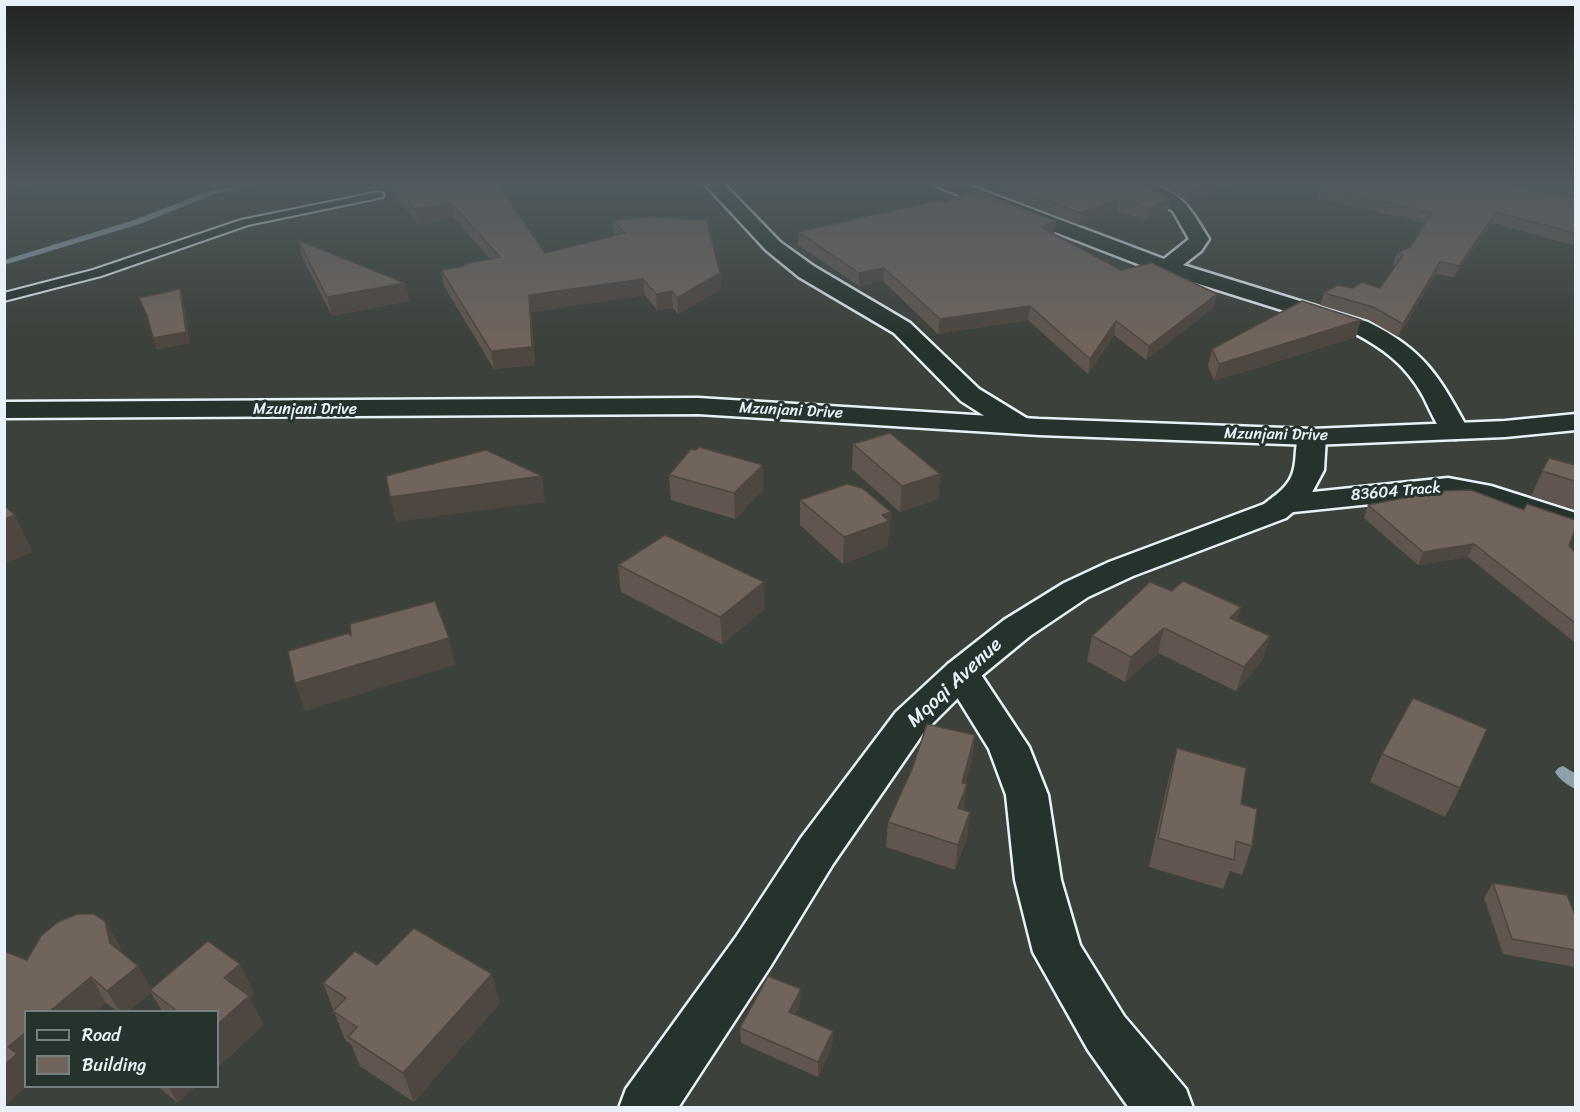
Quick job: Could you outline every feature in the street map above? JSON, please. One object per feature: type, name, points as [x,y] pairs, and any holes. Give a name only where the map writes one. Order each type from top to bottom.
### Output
[{"type":"street","points":[[761,234],[773,246],[807,272],[902,328],[939,367],[970,395],[1018,425]]},
{"type":"street","points":[[1081,234],[1167,266],[1360,327],[1388,340],[1421,370],[1455,431]]},
{"type":"street","points":[[1167,266],[1194,247],[1199,239],[1196,234]]},
{"type":"street","name":"Mzunjani Drive","points":[[4,410],[698,406],[1018,425],[1312,437],[1455,431],[1575,422]]},
{"type":"street","name":"Mqoqi Avenue","points":[[646,1107],[753,952],[818,850],[910,722],[961,674],[1017,628],[1076,590],[1121,569],[1275,511],[1298,492],[1309,470],[1312,437]]},
{"type":"street","name":"83604 Track","points":[[1284,504],[1448,487],[1480,492],[1575,524]]},
{"type":"street","points":[[961,674],[1010,747],[1027,795],[1038,880],[1057,952],[1106,1033],[1157,1100],[1166,1107]]},
{"type":"lane","points":[[4,297],[97,273],[212,234]]},
{"type":"building","points":[[479,234],[532,234],[545,253],[621,234],[710,234],[720,273],[677,298],[672,291],[656,294],[643,279],[529,295],[532,347],[491,351],[441,270],[500,257]]},
{"type":"building","points":[[801,234],[1054,234],[1121,270],[1152,263],[1217,294],[1149,346],[1116,321],[1090,359],[1030,306],[940,319],[884,268],[859,273]]},
{"type":"building","points":[[1418,234],[1481,234],[1459,266],[1440,262],[1403,324],[1373,307],[1324,293],[1338,285],[1353,288],[1362,282],[1380,288],[1403,255],[1397,253],[1410,247]]},
{"type":"building","points":[[298,240],[405,283],[327,297]]},
{"type":"building","points":[[180,289],[186,332],[153,338],[147,315],[139,298]]},
{"type":"building","points":[[1302,301],[1361,320],[1219,364],[1212,349]]},
{"type":"building","points":[[890,433],[940,474],[902,486],[853,444]]},
{"type":"building","points":[[699,447],[763,465],[734,493],[669,475],[691,449],[696,450]]},
{"type":"building","points":[[486,450],[542,476],[390,497],[386,476]]},
{"type":"building","points":[[1549,458],[1575,465],[1575,481],[1542,471]]},
{"type":"building","points":[[847,484],[862,488],[891,512],[882,515],[889,521],[844,537],[800,500]]},
{"type":"building","points":[[1471,490],[1524,510],[1527,504],[1575,520],[1575,530],[1569,546],[1575,552],[1575,623],[1474,544],[1423,552],[1368,505],[1438,491]]},
{"type":"building","points":[[4,505],[15,515],[4,519]]},
{"type":"building","points":[[665,535],[764,582],[720,617],[618,565]]},
{"type":"building","points":[[1183,581],[1241,607],[1230,618],[1270,636],[1244,667],[1164,628],[1131,657],[1092,636],[1150,582],[1172,591]]},
{"type":"building","points":[[435,601],[449,638],[295,683],[288,651],[349,633],[351,636],[350,624]]},
{"type":"building","points":[[1413,698],[1487,729],[1460,788],[1382,754]]},
{"type":"building","points":[[927,724],[975,735],[962,783],[967,784],[958,808],[970,812],[958,845],[888,822],[912,769]]},
{"type":"building","points":[[1177,748],[1246,768],[1241,804],[1257,809],[1252,846],[1236,841],[1234,860],[1158,838]]},
{"type":"building","points":[[1493,883],[1567,895],[1575,915],[1575,950],[1512,939]]},
{"type":"building","points":[[77,914],[94,914],[105,921],[110,943],[138,966],[107,991],[91,977],[51,1010],[24,1010],[24,1034],[8,1047],[17,1054],[4,1065],[4,951],[27,960],[41,936],[58,922]]},
{"type":"building","points":[[414,928],[492,974],[403,1073],[348,1037],[357,1027],[333,1011],[346,998],[323,983],[355,951],[377,965]]},
{"type":"building","points":[[208,941],[240,964],[224,978],[249,996],[219,1023],[219,1010],[176,1010],[150,990]]},
{"type":"building","points":[[768,976],[801,989],[789,1012],[833,1031],[818,1062],[740,1028]]},
{"type":"waterway","points":[[4,263],[98,234]]},
{"type":"waterway","points":[[1563,772],[1576,783]]}]
